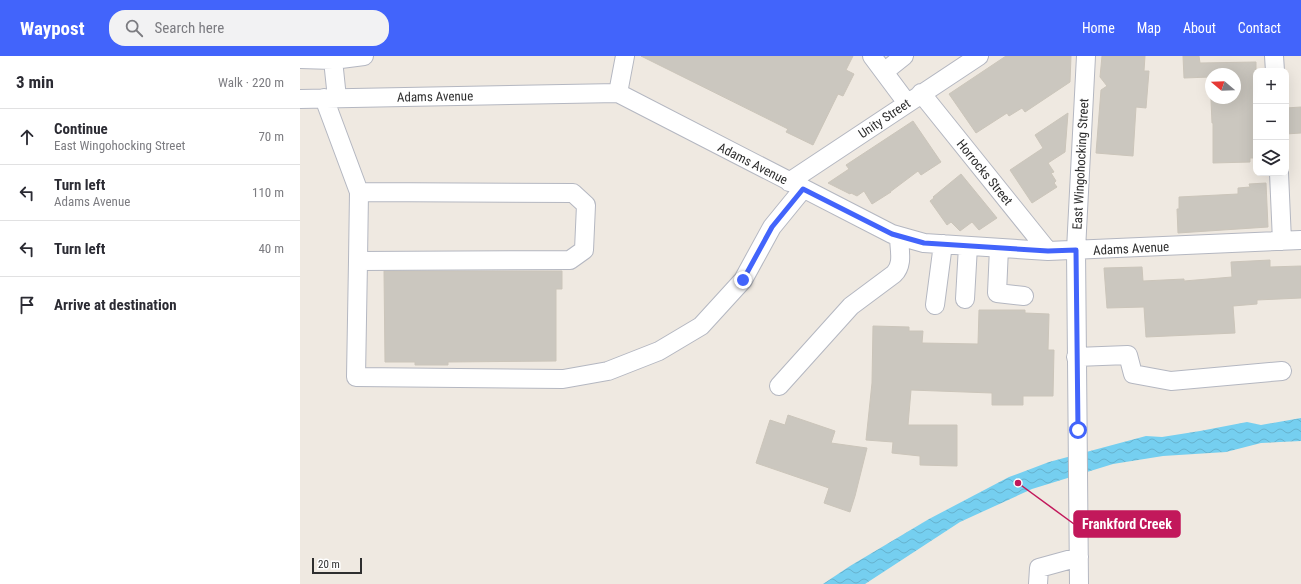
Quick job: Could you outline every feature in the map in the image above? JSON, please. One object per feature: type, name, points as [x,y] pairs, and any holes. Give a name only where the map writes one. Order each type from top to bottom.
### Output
[{"type":"street","points":[[300,59],[333,60],[364,56]]},
{"type":"street","points":[[618,93],[625,56]]},
{"type":"street","name":"Horrocks Street","points":[[872,56],[884,72],[914,98],[1048,251]]},
{"type":"street","points":[[884,72],[904,56]]},
{"type":"street","name":"Unity Street","points":[[358,261],[356,377],[563,379],[608,372],[659,351],[702,326],[743,280],[796,185],[914,98],[979,56]]},
{"type":"street","name":"East Wingohocking Street","points":[[1079,584],[1076,250],[1086,56]]},
{"type":"street","points":[[1274,56],[1275,68]]},
{"type":"street","points":[[333,60],[330,98],[359,192],[358,261],[570,260],[584,250],[586,205],[573,193],[359,192]]},
{"type":"street","name":"Adams Avenue","points":[[300,99],[618,93],[892,234],[924,243],[1048,251],[1301,240]]},
{"type":"street","points":[[1279,176],[1282,241]]},
{"type":"street","points":[[779,386],[851,306],[894,274],[898,269],[900,263],[899,236]]},
{"type":"street","points":[[936,304],[943,244]]},
{"type":"street","points":[[965,299],[968,246]]},
{"type":"street","points":[[999,248],[997,293],[1024,296]]},
{"type":"street","points":[[1076,358],[1128,355],[1133,374],[1171,382],[1282,371]]},
{"type":"street","points":[[1038,584],[1038,568],[1079,557]]},
{"type":"water","points":[[1301,418],[1301,441],[1261,443],[1226,452],[1163,456],[1113,464],[1032,489],[960,522],[865,584],[823,584],[850,566],[929,519],[1009,477],[1049,462],[1146,436],[1162,437],[1247,422],[1261,425]]},
{"type":"building","points":[[641,56],[853,56],[846,70],[854,74],[843,96],[838,94],[813,145],[786,132],[788,129]]},
{"type":"building","points":[[1006,56],[1071,56],[1070,82],[1025,112],[1022,108],[1009,116],[1007,113],[976,133],[949,94]]},
{"type":"building","points":[[1102,56],[1145,56],[1144,71],[1149,71],[1146,108],[1136,107],[1133,156],[1096,153],[1101,90],[1107,86],[1100,77]]},
{"type":"building","points":[[1183,56],[1199,56],[1200,63],[1256,62],[1256,68],[1253,68],[1253,158],[1250,158],[1250,162],[1213,163],[1213,123],[1211,104],[1241,104],[1241,68],[1205,68],[1205,77],[1184,78]]},
{"type":"building","points":[[1301,107],[1301,133],[1289,134],[1289,108]]},
{"type":"building","points":[[1068,113],[1065,152],[1048,163],[1054,172],[1051,173],[1056,181],[1054,183],[1057,187],[1032,203],[1010,170],[1043,148],[1035,135]]},
{"type":"building","points":[[913,121],[941,162],[921,175],[918,171],[891,192],[872,204],[864,191],[857,196],[828,183],[849,169],[846,165]]},
{"type":"building","points":[[961,174],[997,218],[979,230],[972,222],[960,231],[951,222],[947,225],[930,201]]},
{"type":"building","points":[[1266,183],[1268,227],[1178,233],[1177,209],[1179,209],[1179,197],[1238,194],[1238,188],[1250,187],[1249,184]]},
{"type":"building","points":[[1270,260],[1270,267],[1301,266],[1301,298],[1257,300],[1257,304],[1233,306],[1235,333],[1146,337],[1144,307],[1107,308],[1104,268],[1142,267],[1143,281],[1184,279],[1184,281],[1232,277],[1231,262]]},
{"type":"building","points":[[384,271],[562,271],[562,289],[556,289],[556,361],[448,362],[448,365],[415,365],[415,362],[385,362]]},
{"type":"building","points":[[979,310],[1025,310],[1025,313],[1049,314],[1048,350],[1054,350],[1053,396],[1023,396],[1023,405],[992,405],[992,393],[911,390],[908,425],[957,425],[957,466],[920,465],[920,456],[892,453],[893,442],[866,440],[872,383],[873,326],[909,327],[909,331],[923,331],[922,343],[978,344]]},
{"type":"building","points":[[788,415],[835,431],[831,443],[867,448],[850,512],[824,503],[829,488],[756,463],[770,420],[785,425]]},
{"type":"place","name":"Frankford Creek","points":[[1018,483]]},
{"type":"route","points":[[743,280],[772,227],[803,189],[892,234],[924,243],[1048,251],[1076,250],[1078,430]]}]
